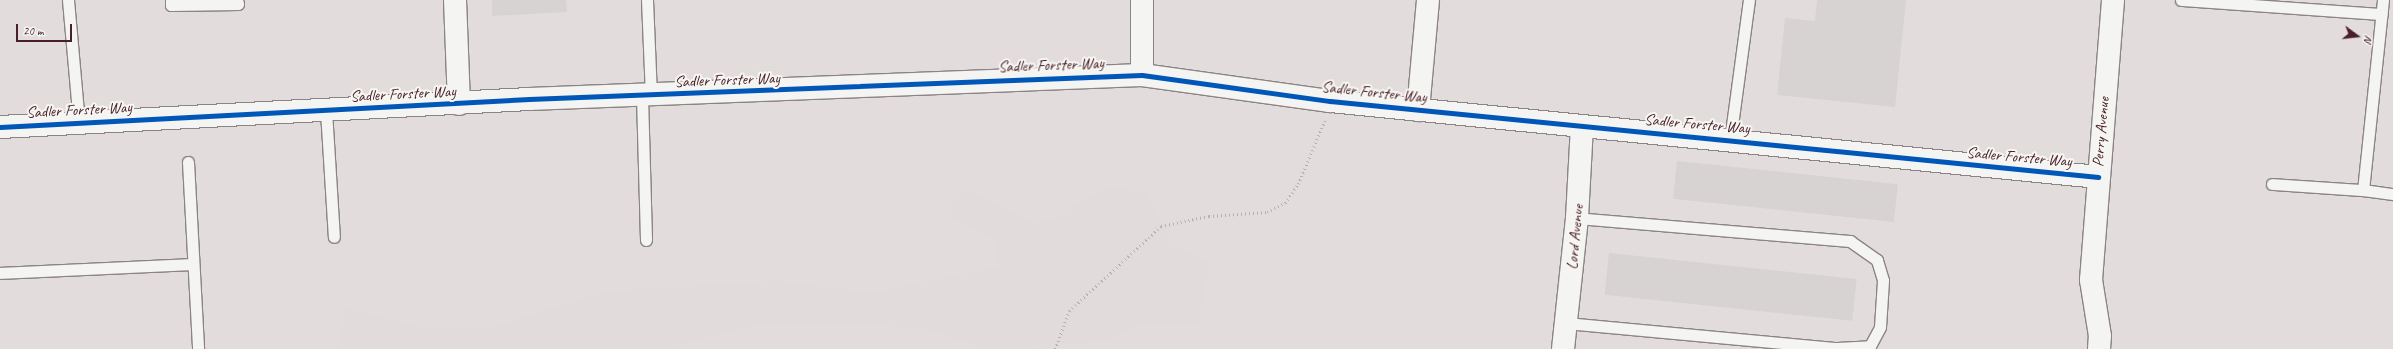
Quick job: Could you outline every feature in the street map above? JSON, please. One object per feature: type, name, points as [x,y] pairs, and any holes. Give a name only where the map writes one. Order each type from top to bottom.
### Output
[{"type":"street","points":[[455,0],[458,104]]},
{"type":"street","points":[[1142,0],[1142,75]]},
{"type":"street","points":[[1418,110],[1428,0]]},
{"type":"street","name":"Perry Avenue","points":[[2102,345],[2091,280],[2113,0]]},
{"type":"street","name":"Sadler Forster Way","points":[[0,127],[647,95],[1142,75],[1330,101],[2098,177]]},
{"type":"street","name":"Lord Avenue","points":[[1563,349],[1578,218],[1582,126]]},
{"type":"lane","points":[[68,0],[80,123]]},
{"type":"lane","points":[[171,0],[171,5],[238,4],[238,0]]},
{"type":"lane","points":[[646,240],[647,0]]},
{"type":"lane","points":[[1730,140],[1749,0]]},
{"type":"lane","points":[[2181,0],[2382,14]]},
{"type":"lane","points":[[2363,190],[2384,0]]},
{"type":"lane","points":[[326,111],[334,237]]},
{"type":"lane","points":[[188,162],[198,349]]},
{"type":"lane","points":[[2272,184],[2363,190],[2393,194]]},
{"type":"lane","points":[[1566,323],[1837,348],[1870,346],[1880,328],[1883,280],[1877,260],[1850,242],[1578,218]]},
{"type":"lane","points":[[0,273],[193,264]]},
{"type":"path","points":[[1055,349],[1069,311],[1161,226],[1209,216],[1268,212],[1285,203],[1298,184],[1331,107],[1330,101]]},
{"type":"shaded area","points":[[0,0],[2393,0],[2393,349],[0,349]]},
{"type":"shaded area","points":[[1108,187],[1147,193],[1174,245],[1210,263],[1197,324],[1145,322],[1108,341],[984,348],[928,329],[845,323],[751,326],[658,349],[341,347],[343,307],[419,327],[487,329],[607,291],[779,281],[869,293],[998,267],[996,242],[950,218],[953,194],[973,191],[1030,223],[1059,218],[1080,200]]},
{"type":"building","points":[[492,0],[566,0],[567,12],[492,16]]},
{"type":"building","points":[[1817,0],[1906,0],[1895,107],[1777,95],[1785,18],[1815,21]]},
{"type":"building","points":[[1677,161],[1898,184],[1894,222],[1673,199]]},
{"type":"building","points":[[1609,253],[1857,279],[1852,321],[1605,295]]},
{"type":"cycle path","points":[[0,127],[529,99],[1142,75],[1330,101],[2098,177]]}]
